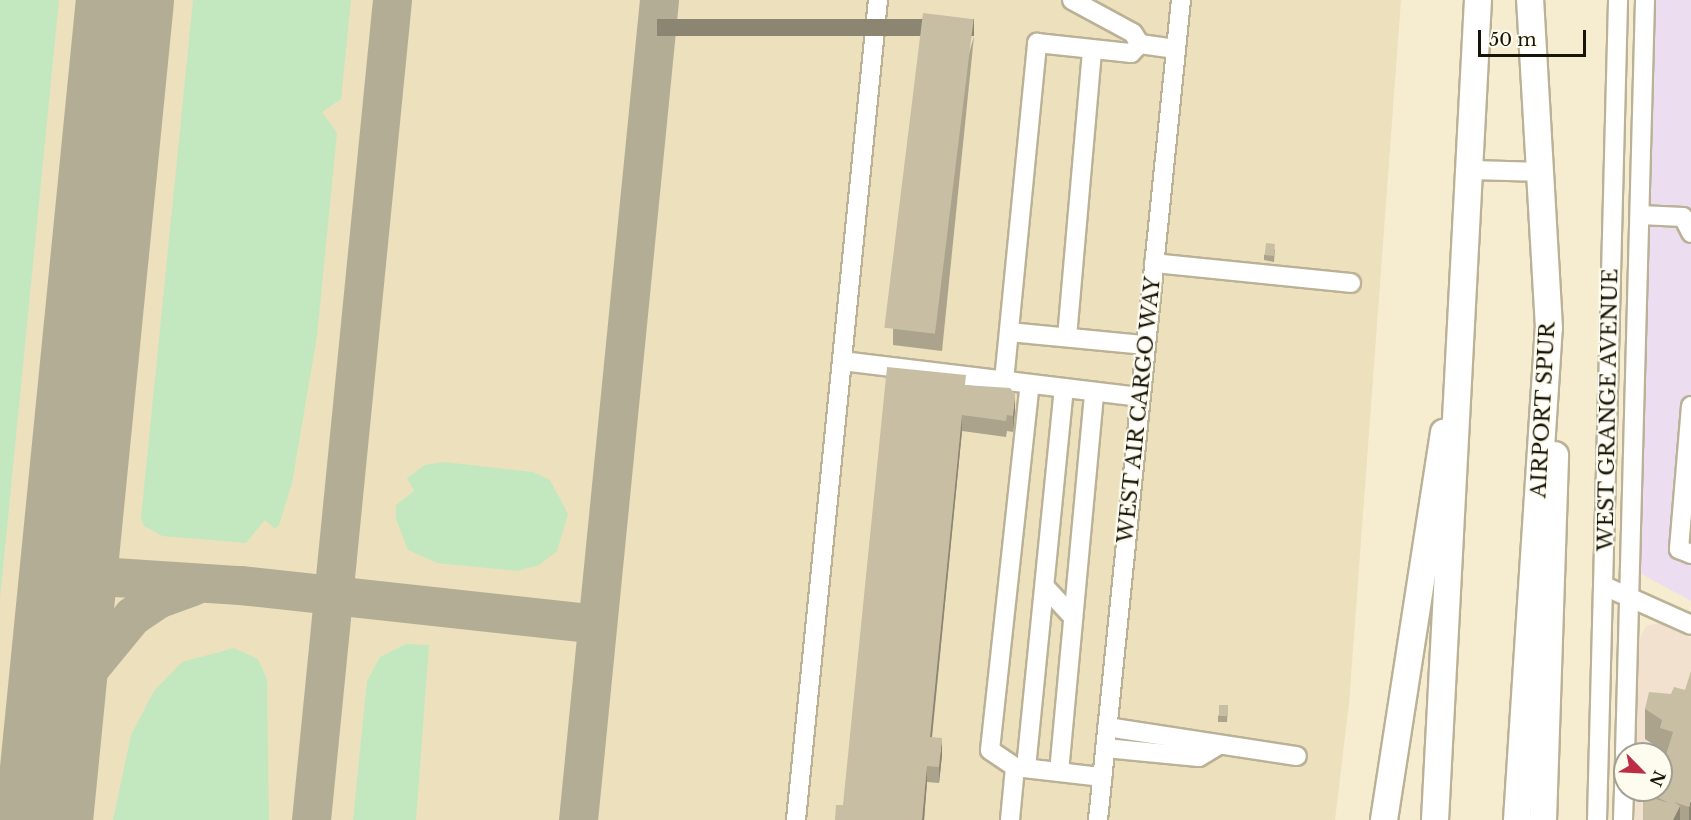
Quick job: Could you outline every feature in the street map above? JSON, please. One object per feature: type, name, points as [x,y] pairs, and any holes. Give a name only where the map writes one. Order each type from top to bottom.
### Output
[{"type":"highway","points":[[1435,820],[1462,314],[1472,170],[1478,0]]},
{"type":"highway","name":"AIRPORT SPUR","points":[[1517,820],[1549,328],[1543,172],[1530,0]]},
{"type":"highway","points":[[1384,820],[1462,314]]},
{"type":"highway","points":[[1543,820],[1557,493],[1549,328]]},
{"type":"highway","points":[[1547,733],[1554,820]]},
{"type":"street","points":[[796,820],[878,0]]},
{"type":"street","name":"WEST AIR CARGO WAY","points":[[1098,820],[1181,0]]},
{"type":"street","name":"WEST GRANGE AVENUE","points":[[1597,820],[1618,0]]},
{"type":"street","name":"WEST GRANGE AVENUE","points":[[1625,742],[1645,0]]},
{"type":"street","points":[[1082,2],[1133,33],[1140,44]]},
{"type":"street","points":[[1004,381],[1037,43],[1131,54],[1140,44]]},
{"type":"street","points":[[1140,44],[1176,48]]},
{"type":"street","points":[[1067,337],[1092,49]]},
{"type":"street","points":[[1617,64],[1644,66]]},
{"type":"street","points":[[1472,170],[1543,172]]},
{"type":"street","points":[[1640,215],[1683,217],[1691,233]]},
{"type":"street","points":[[1154,263],[1351,283]]},
{"type":"street","points":[[1009,332],[1145,345]]},
{"type":"street","points":[[842,361],[1141,397]]},
{"type":"street","points":[[1030,384],[990,750],[1021,768],[1102,777]]},
{"type":"street","points":[[1010,820],[1021,768],[1044,587],[1064,388]]},
{"type":"street","points":[[1059,772],[1094,392]]},
{"type":"street","points":[[1691,415],[1679,549],[1691,554]]},
{"type":"street","points":[[1606,483],[1633,484]]},
{"type":"street","points":[[1604,586],[1691,625]]},
{"type":"street","points":[[1044,587],[1073,617]]},
{"type":"street","points":[[1106,733],[1187,726],[1219,745],[1297,756]]},
{"type":"street","points":[[1106,733],[1199,757],[1219,745]]},
{"type":"street","points":[[1623,820],[1624,802]]},
{"type":"shaded area","points":[[0,0],[1401,0],[1349,703],[1335,820],[0,820]]},
{"type":"shaded area","points":[[1655,0],[1691,0],[1691,601],[1638,572]]},
{"type":"shaded area","points":[[1660,623],[1691,638],[1691,820],[1635,820],[1636,802],[1673,802],[1673,742],[1636,742],[1639,640],[1646,626]]},
{"type":"green space","points":[[0,0],[59,0],[0,599]]},
{"type":"green space","points":[[193,0],[351,0],[341,99],[322,112],[337,133],[317,336],[292,483],[279,525],[275,529],[265,520],[246,543],[162,536],[144,526],[141,518]]},
{"type":"green space","points":[[444,462],[533,472],[550,480],[568,514],[557,551],[539,565],[518,571],[437,563],[408,550],[396,519],[396,505],[414,491],[407,478],[425,465]]},
{"type":"green space","points":[[406,644],[429,645],[416,820],[353,820],[367,681],[380,657]]},
{"type":"green space","points":[[234,648],[258,659],[267,679],[269,820],[113,820],[131,735],[154,691],[182,662]]},
{"type":"building","points":[[923,13],[974,19],[935,334],[884,328]]},
{"type":"building","points":[[1266,243],[1275,244],[1274,256],[1265,255]]},
{"type":"building","points":[[887,367],[966,375],[965,385],[1010,388],[1015,394],[1013,416],[1007,415],[1006,421],[962,415],[930,737],[942,738],[939,767],[927,766],[922,820],[835,820],[836,805],[843,805]]},
{"type":"building","points":[[1691,671],[1691,800],[1689,807],[1674,802],[1680,806],[1673,820],[1643,820],[1643,802],[1673,802],[1673,742],[1670,742],[1673,732],[1660,728],[1662,720],[1645,709],[1649,692],[1671,694],[1674,687],[1685,690]]},
{"type":"building","points":[[1219,705],[1228,705],[1228,716],[1219,716]]},
{"type":"taxiway","points":[[311,820],[392,0]]},
{"type":"taxiway","points":[[578,820],[659,0]]},
{"type":"taxiway","points":[[68,574],[240,585],[597,624]]},
{"type":"taxiway","points":[[47,820],[64,723],[87,671],[132,616],[157,599],[193,586]]},
{"type":"runway","points":[[44,820],[125,0]]}]
